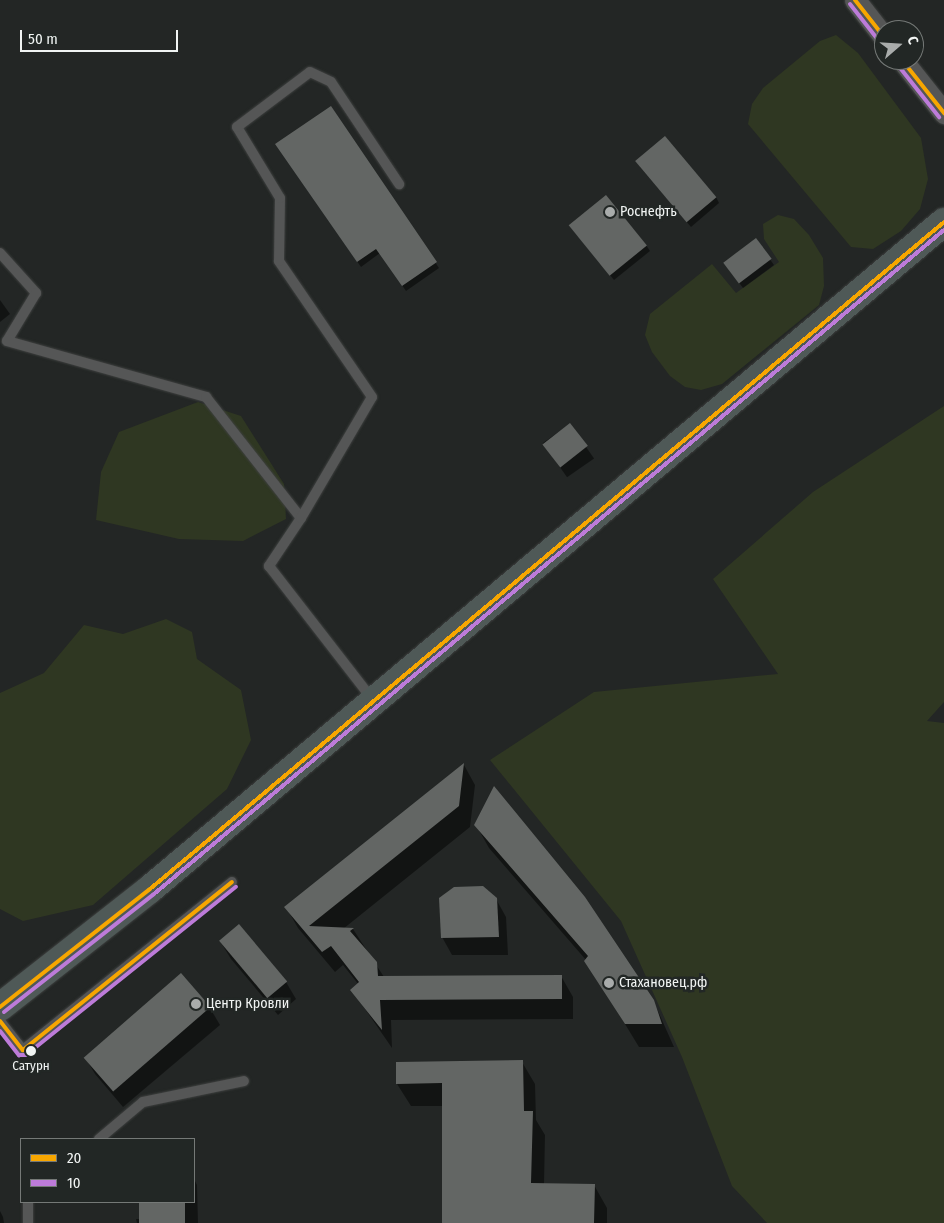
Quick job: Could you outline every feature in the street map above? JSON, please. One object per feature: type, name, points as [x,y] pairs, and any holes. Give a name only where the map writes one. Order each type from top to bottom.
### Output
[{"type":"main road","points":[[0,1007],[150,888],[372,699],[944,222]]},
{"type":"street","points":[[855,0],[874,24]]},
{"type":"street","points":[[910,70],[944,113]]},
{"type":"lane","points":[[372,699],[269,566],[301,518],[372,396],[279,261],[280,198],[237,127],[310,72],[332,82],[399,184]]},
{"type":"lane","points":[[0,253],[36,293],[7,341],[206,397],[301,518]]},
{"type":"lane","points":[[0,1021],[23,1050],[232,882]]},
{"type":"lane","points":[[100,1138],[143,1102],[244,1081]]},
{"type":"lane","points":[[28,1203],[28,1223]]},
{"type":"green space","points":[[836,35],[858,53],[921,138],[928,179],[920,209],[901,231],[873,249],[851,247],[748,124],[752,104],[763,88],[820,41]]},
{"type":"green space","points":[[778,215],[794,219],[809,235],[823,258],[824,286],[819,305],[722,384],[701,390],[685,387],[670,376],[652,352],[645,335],[650,314],[712,264],[736,293],[779,262],[764,239],[763,224]]},
{"type":"green space","points":[[198,402],[241,416],[284,484],[286,519],[243,541],[179,539],[96,520],[101,472],[119,432]]},
{"type":"green space","points":[[944,406],[944,702],[927,721],[944,723],[944,1223],[767,1223],[732,1186],[682,1057],[621,921],[490,760],[594,692],[778,674],[713,579],[813,492]]},
{"type":"green space","points":[[166,619],[192,632],[197,659],[241,690],[251,740],[227,789],[93,905],[23,921],[0,909],[0,693],[44,673],[84,625],[123,634]]},
{"type":"building","points":[[331,106],[437,262],[402,286],[376,249],[357,262],[275,144]]},
{"type":"building","points":[[665,136],[716,197],[687,222],[635,161]]},
{"type":"building","points":[[606,195],[647,246],[610,276],[569,225]]},
{"type":"building","points":[[756,238],[772,259],[739,283],[723,263]]},
{"type":"building","points":[[570,423],[588,446],[560,467],[542,445]]},
{"type":"building","points":[[464,763],[459,806],[309,926],[354,928],[350,931],[377,962],[378,976],[562,975],[562,999],[380,1000],[382,1030],[350,990],[359,982],[331,946],[322,952],[284,907]]},
{"type":"building","points":[[494,786],[585,897],[654,1000],[662,1024],[625,1024],[584,961],[588,956],[474,825]]},
{"type":"building","points":[[483,886],[497,898],[499,937],[441,938],[439,898],[454,887]]},
{"type":"building","points":[[239,924],[287,981],[267,998],[219,941]]},
{"type":"building","points":[[181,973],[211,1007],[113,1092],[84,1058]]},
{"type":"building","points":[[523,1060],[524,1111],[533,1111],[531,1183],[595,1184],[594,1223],[442,1223],[442,1083],[396,1084],[396,1062]]},
{"type":"building","points":[[139,1203],[185,1203],[185,1223],[139,1223]]},
{"type":"transit line","name":"20","points":[[855,0],[874,24]]},
{"type":"transit line","name":"10","points":[[850,4],[874,35]]},
{"type":"transit line","name":"10","points":[[902,70],[939,117]]},
{"type":"transit line","name":"20","points":[[910,70],[944,113]]},
{"type":"transit line","name":"20","points":[[0,1007],[150,889],[944,222]]},
{"type":"transit line","name":"10","points":[[4,1012],[154,894],[944,230]]},
{"type":"transit line","name":"20","points":[[0,1021],[23,1050],[232,882]]},
{"type":"transit line","name":"10","points":[[0,1031],[19,1055],[26,1055],[236,887]]},
{"type":"place","name":"Роснефть","points":[[610,212]]},
{"type":"place","name":"Стахановец.рф","points":[[609,983]]},
{"type":"place","name":"Центр Кровли","points":[[196,1004]]},
{"type":"place","name":"Сатурн","points":[[31,1051]]}]
